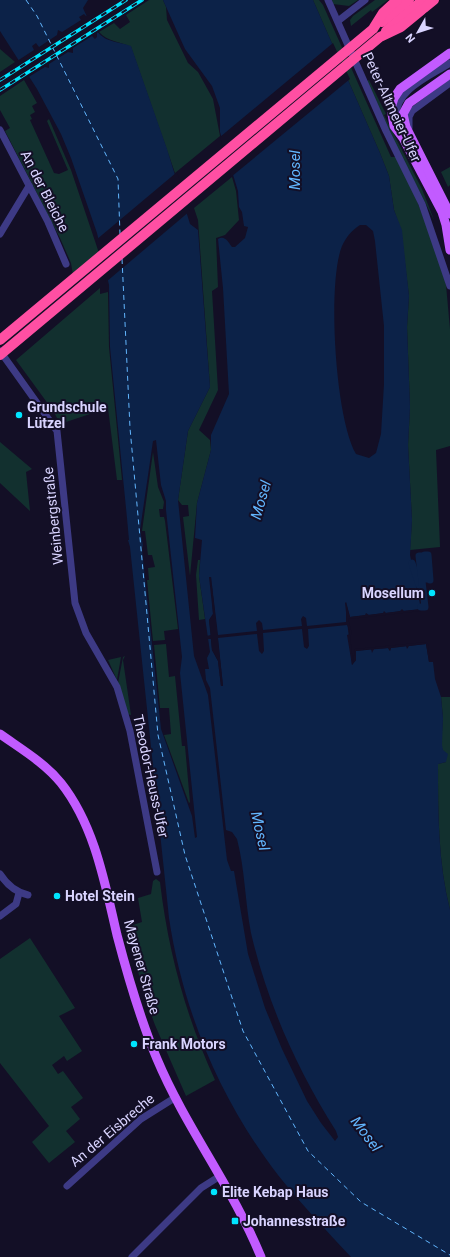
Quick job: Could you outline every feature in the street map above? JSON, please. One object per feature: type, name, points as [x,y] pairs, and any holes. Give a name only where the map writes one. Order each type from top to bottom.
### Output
[{"type":"highway","points":[[373,29],[383,13],[397,0]]},
{"type":"highway","points":[[380,37],[390,21],[409,0]]},
{"type":"highway","points":[[0,340],[373,29],[390,21],[423,0]]},
{"type":"highway","points":[[0,355],[380,37],[401,28],[434,0]]},
{"type":"main road","points":[[450,54],[404,86],[395,95],[391,108],[391,116],[394,126],[406,137],[450,213]]},
{"type":"main road","points":[[450,74],[406,107],[403,118],[406,137],[442,212],[449,239],[450,250]]},
{"type":"main road","name":"Mayener Straße","points":[[0,734],[47,768],[64,787],[78,810],[101,868],[129,982],[142,1022],[157,1060],[254,1239],[261,1257]]},
{"type":"street","name":"Peter-Altmeier-Ufer","points":[[328,0],[380,119],[417,191],[431,226],[450,286]]},
{"type":"street","points":[[338,21],[365,0]]},
{"type":"street","points":[[406,137],[395,117],[396,108],[400,100],[413,87],[450,63]]},
{"type":"street","points":[[406,137],[412,111],[450,83]]},
{"type":"street","name":"An der Bleiche","points":[[0,130],[66,264]]},
{"type":"street","points":[[0,234],[28,186]]},
{"type":"street","name":"Peter-Altmeier-Ufer","points":[[431,226],[443,240],[449,239]]},
{"type":"street","name":"Weinbergstraße","points":[[0,351],[57,431],[75,603],[86,633],[117,687]]},
{"type":"street","name":"Theodor-Heuss-Ufer","points":[[117,687],[132,738],[157,872]]},
{"type":"street","points":[[0,874],[6,883],[19,893],[28,895]]},
{"type":"street","points":[[0,916],[16,904],[19,893]]},
{"type":"street","name":"An der Eisbreche","points":[[66,1186],[141,1119],[176,1097]]},
{"type":"street","points":[[132,1257],[201,1188],[220,1176]]},
{"type":"green space","points":[[149,0],[163,0],[166,7],[167,20],[188,63],[198,72],[213,99],[220,136],[175,173],[131,47],[110,40],[99,32],[114,23],[120,29],[130,22],[126,15]]},
{"type":"green space","points":[[313,0],[319,0],[323,5],[391,157],[396,157],[414,193],[443,269],[450,329],[450,446],[436,450],[440,547],[410,550],[412,520],[408,445],[410,407],[407,327],[409,296],[401,230],[394,210],[389,176]]},
{"type":"green space","points":[[332,0],[358,0],[349,6],[333,4]]},
{"type":"green space","points":[[375,0],[388,0],[372,12],[371,10],[351,26],[350,20],[353,16]]},
{"type":"green space","points":[[0,49],[15,62],[0,72]]},
{"type":"green space","points":[[24,80],[37,103],[32,106],[35,112],[30,115],[32,119],[30,120],[54,173],[59,174],[68,170],[47,121],[49,119],[71,170],[99,253],[73,275],[71,263],[60,238],[5,131],[10,128],[0,110],[0,96]]},
{"type":"green space","points":[[369,80],[386,114],[384,115],[422,189],[434,220],[396,145],[367,81]]},
{"type":"green space","points":[[450,167],[450,185],[448,187],[441,172]]},
{"type":"green space","points":[[232,177],[236,191],[239,220],[225,235],[216,238],[218,287],[212,291],[218,390],[199,430],[210,440],[211,450],[197,503],[190,576],[183,517],[189,516],[188,505],[182,505],[178,500],[188,431],[210,387],[198,220],[194,208]]},
{"type":"green space","points":[[100,288],[100,294],[108,292],[109,347],[122,480],[117,480],[108,408],[60,424],[54,412],[16,360]]},
{"type":"green space","points":[[0,442],[32,469],[26,472],[30,511],[0,483]]},
{"type":"green space","points":[[153,452],[158,487],[164,502],[163,509],[159,509],[160,517],[164,517],[165,521],[178,629],[164,631],[165,640],[153,641],[147,580],[149,580],[148,568],[155,567],[152,555],[148,555],[145,531],[142,531]]},
{"type":"green space","points":[[198,560],[200,560],[199,576],[205,619],[199,620],[196,575]]},
{"type":"green space","points":[[166,644],[169,677],[175,676],[182,746],[185,746],[189,803],[164,735],[171,734],[169,708],[160,708],[154,645]]},
{"type":"green space","points":[[125,656],[123,660],[131,715],[127,714],[118,683],[123,657]]},
{"type":"green space","points":[[121,657],[117,680],[108,660]]},
{"type":"green space","points":[[441,697],[450,697],[450,910],[443,874],[439,820],[438,764],[446,762],[441,745],[443,718]]},
{"type":"green space","points":[[156,879],[160,882],[163,908],[173,958],[187,1008],[195,1032],[215,1080],[186,1096],[145,998],[128,933],[133,925],[142,922],[138,898],[151,894],[153,881]]},
{"type":"green space","points":[[30,938],[75,1008],[59,1016],[82,1051],[67,1061],[64,1056],[52,1065],[58,1074],[63,1071],[83,1098],[71,1107],[80,1119],[66,1131],[75,1142],[49,1163],[32,1142],[49,1126],[0,1063],[0,959]]},
{"type":"water","name":"Mosel","points":[[0,0],[88,0],[83,8],[90,22],[97,31],[109,40],[131,46],[167,149],[190,224],[198,230],[210,387],[188,431],[178,500],[194,656],[208,695],[227,860],[231,871],[234,871],[248,954],[265,1008],[282,1049],[307,1101],[335,1141],[338,1137],[336,1131],[296,1060],[266,986],[251,933],[240,850],[237,839],[232,832],[226,830],[210,688],[206,680],[205,669],[209,669],[207,658],[210,652],[199,576],[202,540],[195,538],[197,503],[211,450],[211,435],[229,394],[223,288],[218,239],[224,238],[232,247],[235,247],[245,238],[248,227],[244,226],[242,212],[239,207],[238,191],[220,132],[220,108],[212,86],[185,49],[163,0],[313,0],[389,176],[394,210],[402,230],[409,296],[407,327],[410,407],[408,445],[412,520],[410,555],[421,609],[350,617],[346,602],[345,603],[352,665],[356,660],[356,651],[388,648],[390,651],[391,648],[426,644],[429,662],[433,662],[435,679],[441,697],[443,718],[442,745],[443,750],[448,754],[446,762],[438,764],[438,783],[441,856],[450,910],[450,1257],[351,1257],[278,1175],[257,1146],[238,1116],[222,1085],[194,1020],[175,953],[169,918],[130,547],[128,540],[110,347],[109,285],[97,233],[61,134],[37,89],[0,31]],"holes":[[[360,225],[366,225],[373,231],[384,326],[384,384],[381,434],[376,453],[369,458],[356,454],[349,436],[338,382],[334,319],[337,264],[345,240],[352,231]],[[156,440],[161,485],[166,501],[182,657],[180,673],[197,837],[195,838],[192,816],[161,729],[142,549],[143,545],[140,530],[153,441]],[[211,577],[223,686],[221,686],[218,661],[212,650],[209,620],[213,614]]]},
{"type":"pier","points":[[84,14],[86,16],[89,15],[100,31],[97,33],[97,37],[95,39],[92,36],[73,48],[73,53],[68,52],[49,64],[49,68],[45,67],[27,78],[17,61],[34,50],[32,46],[36,43],[39,47],[57,35],[58,30],[62,32],[81,20],[79,17]]},
{"type":"pier","points":[[333,43],[350,79],[231,177],[220,137]]},
{"type":"pier","points":[[177,172],[190,211],[106,282],[96,240]]},
{"type":"pier","points":[[209,577],[211,577],[218,635],[257,631],[256,623],[259,620],[262,623],[263,630],[302,626],[301,619],[303,616],[306,618],[307,626],[346,622],[346,602],[350,617],[365,615],[366,613],[369,615],[383,613],[384,611],[386,613],[400,611],[402,609],[404,611],[423,609],[421,611],[348,618],[352,634],[350,636],[353,662],[355,649],[426,642],[428,644],[430,660],[433,660],[433,662],[429,662],[426,644],[409,646],[407,649],[406,646],[391,648],[390,651],[388,648],[374,649],[372,653],[371,649],[356,651],[356,660],[352,665],[347,635],[350,634],[347,625],[308,629],[309,646],[307,649],[304,647],[302,629],[263,633],[264,651],[262,654],[259,651],[257,634],[218,638],[223,686],[221,686],[218,661],[212,650],[211,639],[206,639],[206,636],[211,635],[209,620],[213,614]]},
{"type":"waterway","points":[[421,607],[425,607],[419,556],[422,556],[424,579],[427,579],[425,555],[428,555],[430,580]]},
{"type":"waterway","points":[[412,563],[419,585]]},
{"type":"ferry route","points":[[26,0],[37,16],[118,179],[120,234]]},
{"type":"ferry route","points":[[122,259],[130,428],[158,735],[185,855],[243,1031],[308,1151],[361,1202],[450,1255]]},
{"type":"railway","points":[[0,80],[126,0]]},
{"type":"railway","points":[[0,90],[142,0]]},
{"type":"place","name":"Grundschule Lützel","points":[[19,415]]},
{"type":"place","name":"Mosellum","points":[[432,593]]},
{"type":"place","name":"Hotel Stein","points":[[57,896]]},
{"type":"place","name":"Frank Motors","points":[[134,1044]]},
{"type":"place","name":"Elite Kebap Haus","points":[[214,1192]]},
{"type":"place","name":"Johannesstraße","points":[[235,1221]]}]
